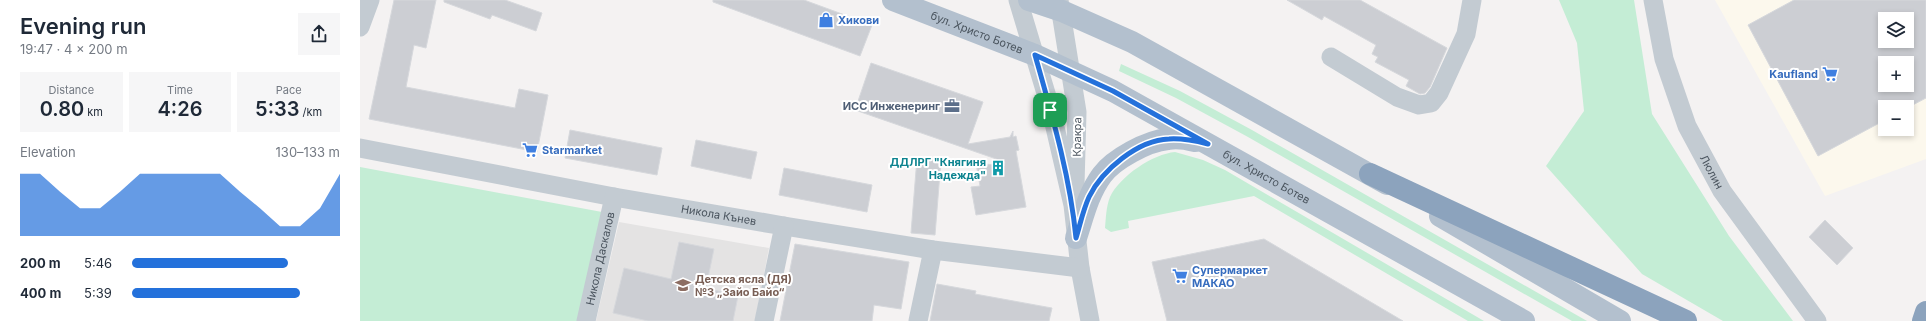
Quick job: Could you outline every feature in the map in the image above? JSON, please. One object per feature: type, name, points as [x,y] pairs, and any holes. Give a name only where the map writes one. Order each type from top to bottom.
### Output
[{"type":"highway","points":[[1370,174],[1686,321]]},
{"type":"highway","points":[[1923,321],[1926,312]]},
{"type":"main road","name":"бул. Христо Ботев","points":[[893,0],[1035,55],[1113,91],[1524,321]]},
{"type":"main road","points":[[1029,0],[1061,6],[1170,62],[1370,174],[1620,321]]},
{"type":"main road","points":[[1076,238],[1089,198],[1102,175],[1116,161],[1147,145],[1168,138],[1184,139],[1208,144]]},
{"type":"street","points":[[360,27],[370,0]]},
{"type":"street","name":"Кракра","points":[[1018,0],[1050,110],[1073,205],[1080,268],[1090,321]]},
{"type":"street","name":"Люлин","points":[[1652,0],[1664,59],[1687,126],[1722,191],[1817,321]]},
{"type":"street","points":[[1331,56],[1398,97],[1419,105],[1431,103],[1438,94],[1466,34],[1468,1]]},
{"type":"street","name":"Кракра","points":[[1061,6],[1077,112],[1076,168],[1073,205]]},
{"type":"street","name":"Никола Кънев","points":[[360,148],[614,197],[784,226],[933,250],[1080,268]]},
{"type":"street","name":"Никола Даскалов","points":[[586,321],[614,197]]},
{"type":"street","points":[[764,321],[784,226]]},
{"type":"street","points":[[918,321],[933,250]]},
{"type":"shaded area","name":"Kaufland","points":[[1715,0],[1926,0],[1926,159],[1825,196]]},
{"type":"shaded area","name":"Детска ясла (ДЯ) №3 „Зайо Байо“","points":[[619,222],[769,248],[755,321],[596,321]]},
{"type":"green space","points":[[1559,0],[1634,0],[1652,114],[1729,236],[1793,321],[1723,321],[1642,274],[1546,166],[1584,111],[1577,43]]},
{"type":"green space","points":[[1121,64],[1180,91],[1252,130],[1587,321],[1572,321],[1248,137],[1176,98],[1119,71]]},
{"type":"green space","points":[[1175,152],[1203,160],[1225,170],[1484,321],[1468,321],[1254,196],[1128,221],[1129,228],[1111,232],[1105,228],[1110,197],[1121,181],[1138,167],[1147,162],[1157,157]]},
{"type":"green space","points":[[360,167],[602,212],[577,321],[360,321]]},
{"type":"building","points":[[394,0],[436,0],[426,48],[414,45],[406,87],[515,108],[519,89],[548,95],[537,152],[369,119]]},
{"type":"building","points":[[444,0],[505,0],[542,13],[536,31],[492,15],[490,19],[444,2]]},
{"type":"building","points":[[713,0],[804,0],[872,25],[860,56],[713,2]]},
{"type":"building","points":[[1287,0],[1360,0],[1447,48],[1430,87],[1425,93],[1420,94],[1406,86],[1409,80],[1375,62],[1378,57],[1372,54],[1376,45],[1324,16],[1322,20]]},
{"type":"building","name":"Kaufland","points":[[1794,0],[1926,0],[1926,98],[1914,104],[1914,100],[1878,100],[1878,124],[1818,156],[1748,25]]},
{"type":"building","points":[[871,63],[983,102],[968,144],[1010,137],[1013,131],[1013,137],[1016,136],[1019,150],[1016,151],[1026,207],[976,215],[971,187],[980,186],[976,163],[1004,166],[1005,162],[855,110]]},
{"type":"building","points":[[570,130],[662,148],[657,175],[565,158]]},
{"type":"building","points":[[696,140],[757,152],[751,179],[691,166]]},
{"type":"building","points":[[917,158],[941,160],[935,235],[911,233]]},
{"type":"building","points":[[784,168],[872,185],[867,212],[779,195]]},
{"type":"building","points":[[1825,220],[1853,248],[1837,265],[1809,237]]},
{"type":"building","points":[[1264,239],[1403,321],[1167,321],[1152,262]]},
{"type":"building","points":[[679,242],[714,249],[706,288],[738,296],[733,321],[648,321],[613,313],[624,268],[671,279]]},
{"type":"building","points":[[795,244],[909,262],[901,309],[874,305],[872,321],[780,321]]},
{"type":"building","points":[[937,284],[976,291],[975,294],[1052,308],[1049,321],[930,321]]},
{"type":"place","name":"Хикови","points":[[826,20]]},
{"type":"place","name":"Kaufland","points":[[1830,74]]},
{"type":"place","name":"ИСС Инженеринг","points":[[952,106]]},
{"type":"place","name":"Starmarket","points":[[530,150]]},
{"type":"place","name":"ДДЛРГ \"Княгиня Надежда\"","points":[[998,168]]},
{"type":"place","name":"Супермаркет МАКАО","points":[[1180,276]]},
{"type":"place","name":"Детска ясла (ДЯ) №3 „Зайо Байо“","points":[[683,285]]},
{"type":"route","points":[[1035,55],[1113,91],[1208,144],[1184,139],[1168,138],[1147,145],[1116,161],[1102,175],[1089,198],[1076,238],[1073,205],[1050,110],[1035,55]]}]
